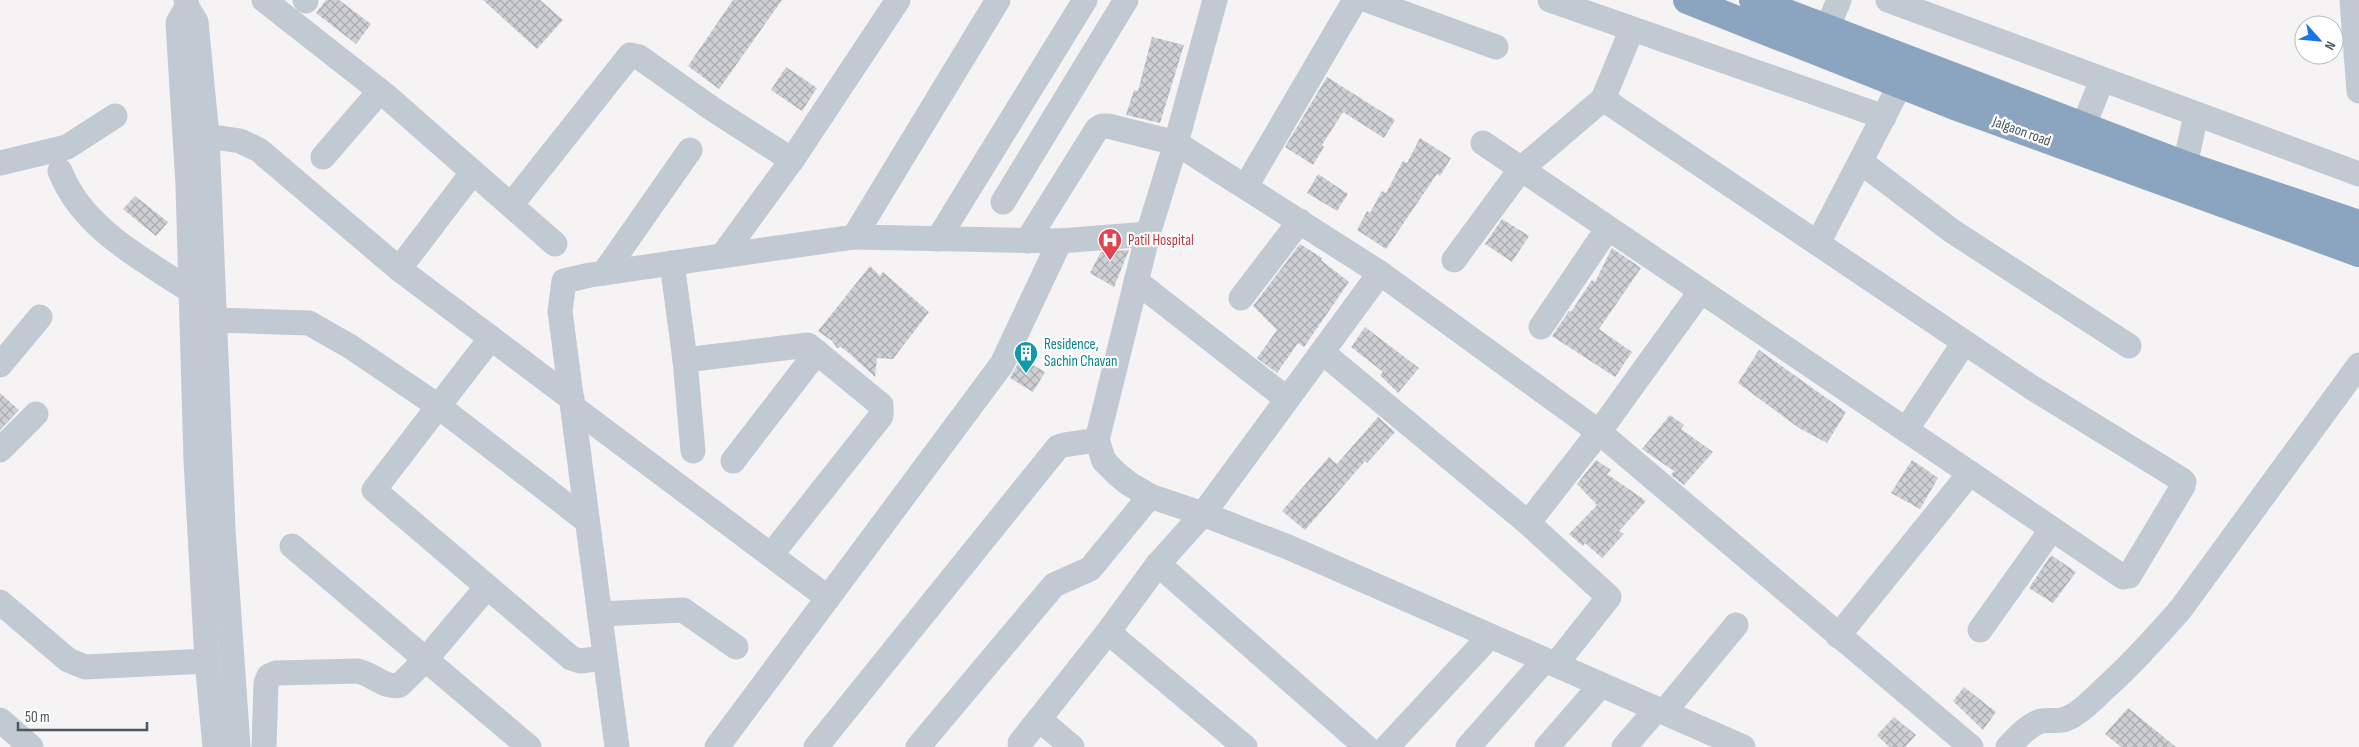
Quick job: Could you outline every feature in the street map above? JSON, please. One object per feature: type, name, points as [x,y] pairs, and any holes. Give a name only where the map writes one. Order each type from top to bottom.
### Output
[{"type":"highway","name":"Jalgaon road","points":[[1687,0],[1900,85],[2359,253]]},
{"type":"highway","name":"Jalgaon road","points":[[1753,0],[2185,166],[2359,224]]},
{"type":"street","points":[[264,0],[380,91],[555,244]]},
{"type":"street","points":[[722,256],[792,160],[898,0]]},
{"type":"street","points":[[854,237],[998,0]]},
{"type":"street","points":[[938,240],[1085,0]]},
{"type":"street","points":[[1002,202],[1126,0]]},
{"type":"street","points":[[1215,0],[1176,144],[1148,234],[1097,440],[1104,461],[1128,484],[1150,496],[1288,547],[1660,711],[1706,740],[1743,747]]},
{"type":"street","points":[[1246,186],[1355,0]]},
{"type":"street","points":[[1367,0],[1496,47]]},
{"type":"street","points":[[1550,0],[1884,117]]},
{"type":"street","points":[[1827,29],[1839,0]]},
{"type":"street","points":[[1888,0],[2359,174]]},
{"type":"street","points":[[2352,0],[2359,92]]},
{"type":"street","points":[[187,3],[196,22],[207,136],[203,321],[211,529],[207,660],[215,747]]},
{"type":"street","points":[[187,3],[178,24],[188,185],[190,291],[203,321]]},
{"type":"street","points":[[1454,260],[1521,169],[1603,99],[1632,29]]},
{"type":"street","points":[[511,205],[630,55],[639,57],[714,110],[792,160]]},
{"type":"street","points":[[2083,127],[2102,80]]},
{"type":"street","points":[[1818,243],[1900,85]]},
{"type":"street","points":[[323,157],[380,91]]},
{"type":"street","points":[[1483,143],[2126,578],[2184,482],[1964,343],[1603,99]]},
{"type":"street","points":[[2185,166],[2196,115]]},
{"type":"street","points":[[0,162],[67,147],[115,116]]},
{"type":"street","points":[[1027,241],[1097,129],[1102,126],[1108,126],[1176,144],[1246,186],[1380,273],[1599,432],[1971,747]]},
{"type":"street","points":[[207,136],[240,141],[259,150],[399,269],[828,598]]},
{"type":"street","points":[[604,273],[690,150]]},
{"type":"street","points":[[1861,162],[1952,231],[2129,346]]},
{"type":"street","points":[[60,170],[76,200],[111,238],[190,291]]},
{"type":"street","points":[[399,269],[473,172]]},
{"type":"street","points":[[1242,298],[1300,222]]},
{"type":"street","points":[[1541,327],[1608,228]]},
{"type":"street","points":[[617,747],[560,311],[564,281],[604,273],[854,237],[1060,241],[1148,234]]},
{"type":"street","points":[[717,747],[1002,364],[1060,241]]},
{"type":"street","points":[[672,263],[685,360],[693,451]]},
{"type":"street","points":[[1020,743],[1108,632],[1158,564],[1203,514],[1380,273]]},
{"type":"street","points":[[1136,281],[1287,399]]},
{"type":"street","points":[[1528,523],[1599,432],[1701,291]]},
{"type":"street","points":[[0,365],[40,317]]},
{"type":"street","points":[[203,321],[309,323],[351,347],[438,406],[588,521]]},
{"type":"street","points":[[491,338],[374,490],[571,658],[580,661],[605,658]]},
{"type":"street","points":[[1906,430],[1964,343]]},
{"type":"street","points":[[685,360],[804,344],[812,346],[881,405],[882,409],[875,424],[771,555]]},
{"type":"street","points":[[733,461],[817,352]]},
{"type":"street","points":[[1322,352],[1528,523],[1608,597],[1550,662],[1468,747]]},
{"type":"street","points":[[2008,747],[2033,725],[2041,721],[2053,722],[2064,720],[2078,712],[2146,648],[2180,610],[2359,365]]},
{"type":"street","points":[[0,450],[36,414]]},
{"type":"street","points":[[816,747],[1058,447],[1097,440]]},
{"type":"street","points":[[1838,636],[1970,474]]},
{"type":"street","points":[[918,747],[1054,585],[1093,565],[1150,496]]},
{"type":"street","points":[[211,529],[238,747]]},
{"type":"street","points":[[1980,630],[2052,529]]},
{"type":"street","points":[[292,546],[529,747]]},
{"type":"street","points":[[1158,564],[1366,747]]},
{"type":"street","points":[[264,747],[266,683],[269,676],[276,673],[358,671],[366,672],[386,685],[393,687],[400,685],[426,659],[487,587]]},
{"type":"street","points":[[0,602],[68,660],[85,667],[207,660]]},
{"type":"street","points":[[600,614],[683,610],[736,646]]},
{"type":"street","points":[[1624,747],[1660,711],[1736,625]]},
{"type":"street","points":[[1108,632],[1245,747]]},
{"type":"street","points":[[1388,747],[1490,636]]},
{"type":"street","points":[[1547,747],[1601,685]]},
{"type":"street","points":[[1039,719],[1072,747]]},
{"type":"street","points":[[0,720],[31,747]]},
{"type":"building","points":[[326,0],[339,0],[371,24],[356,44],[316,13]]},
{"type":"building","points":[[483,0],[540,0],[563,20],[537,49]]},
{"type":"building","points":[[733,0],[782,0],[719,89],[688,66]]},
{"type":"building","points":[[1152,37],[1184,45],[1160,123],[1126,115],[1134,90],[1138,91]]},
{"type":"building","points":[[786,67],[817,88],[802,111],[771,90]]},
{"type":"building","points":[[1327,77],[1395,120],[1384,138],[1343,112],[1322,145],[1324,147],[1313,165],[1285,147]]},
{"type":"building","points":[[1420,138],[1451,158],[1440,176],[1437,174],[1386,249],[1357,230],[1367,211],[1370,213],[1382,191],[1386,193],[1403,161],[1407,163]]},
{"type":"building","points":[[1318,174],[1348,194],[1337,211],[1307,193]]},
{"type":"building","points":[[135,196],[168,222],[156,236],[123,209]]},
{"type":"building","points":[[1502,219],[1529,236],[1512,262],[1485,244]]},
{"type":"building","points":[[1300,244],[1322,258],[1321,260],[1349,282],[1304,347],[1298,343],[1277,373],[1257,358],[1277,330],[1253,306]]},
{"type":"building","points":[[1612,248],[1641,268],[1599,329],[1632,352],[1615,377],[1552,336],[1569,311],[1571,312],[1592,280],[1595,282]]},
{"type":"building","points":[[1129,250],[1114,287],[1090,273],[1101,252]]},
{"type":"building","points":[[870,266],[880,276],[883,272],[929,312],[893,359],[877,358],[875,377],[850,354],[841,347],[837,348],[832,341],[818,331]]},
{"type":"building","points":[[1365,327],[1419,368],[1398,393],[1380,375],[1383,372],[1351,347]]},
{"type":"building","points":[[1759,350],[1846,412],[1827,443],[1799,428],[1738,383]]},
{"type":"building","name":"Residence, Sachin Chavan","points":[[1021,358],[1045,372],[1033,392],[1010,378]]},
{"type":"building","points":[[0,393],[19,410],[0,430]]},
{"type":"building","points":[[1670,415],[1684,425],[1681,429],[1713,452],[1684,485],[1671,475],[1674,471],[1642,449]]},
{"type":"building","points":[[1378,417],[1395,432],[1367,463],[1365,461],[1305,530],[1282,511],[1329,457],[1337,464]]},
{"type":"building","points":[[1596,460],[1611,470],[1607,474],[1646,501],[1619,531],[1624,534],[1602,558],[1585,543],[1583,546],[1569,534],[1597,505],[1577,484]]},
{"type":"building","points":[[1912,460],[1938,478],[1920,509],[1891,493]]},
{"type":"building","points":[[2051,555],[2076,572],[2053,603],[2029,588]]},
{"type":"building","points":[[1964,687],[1996,712],[1983,730],[1953,701]]},
{"type":"building","points":[[2128,708],[2176,747],[2121,747],[2105,734]]},
{"type":"building","points":[[1894,717],[1916,735],[1905,747],[1889,747],[1877,735]]},
{"type":"place","name":"Patil Hospital","points":[[1110,261]]},
{"type":"place","name":"Residence, Sachin Chavan","points":[[1026,374]]}]
